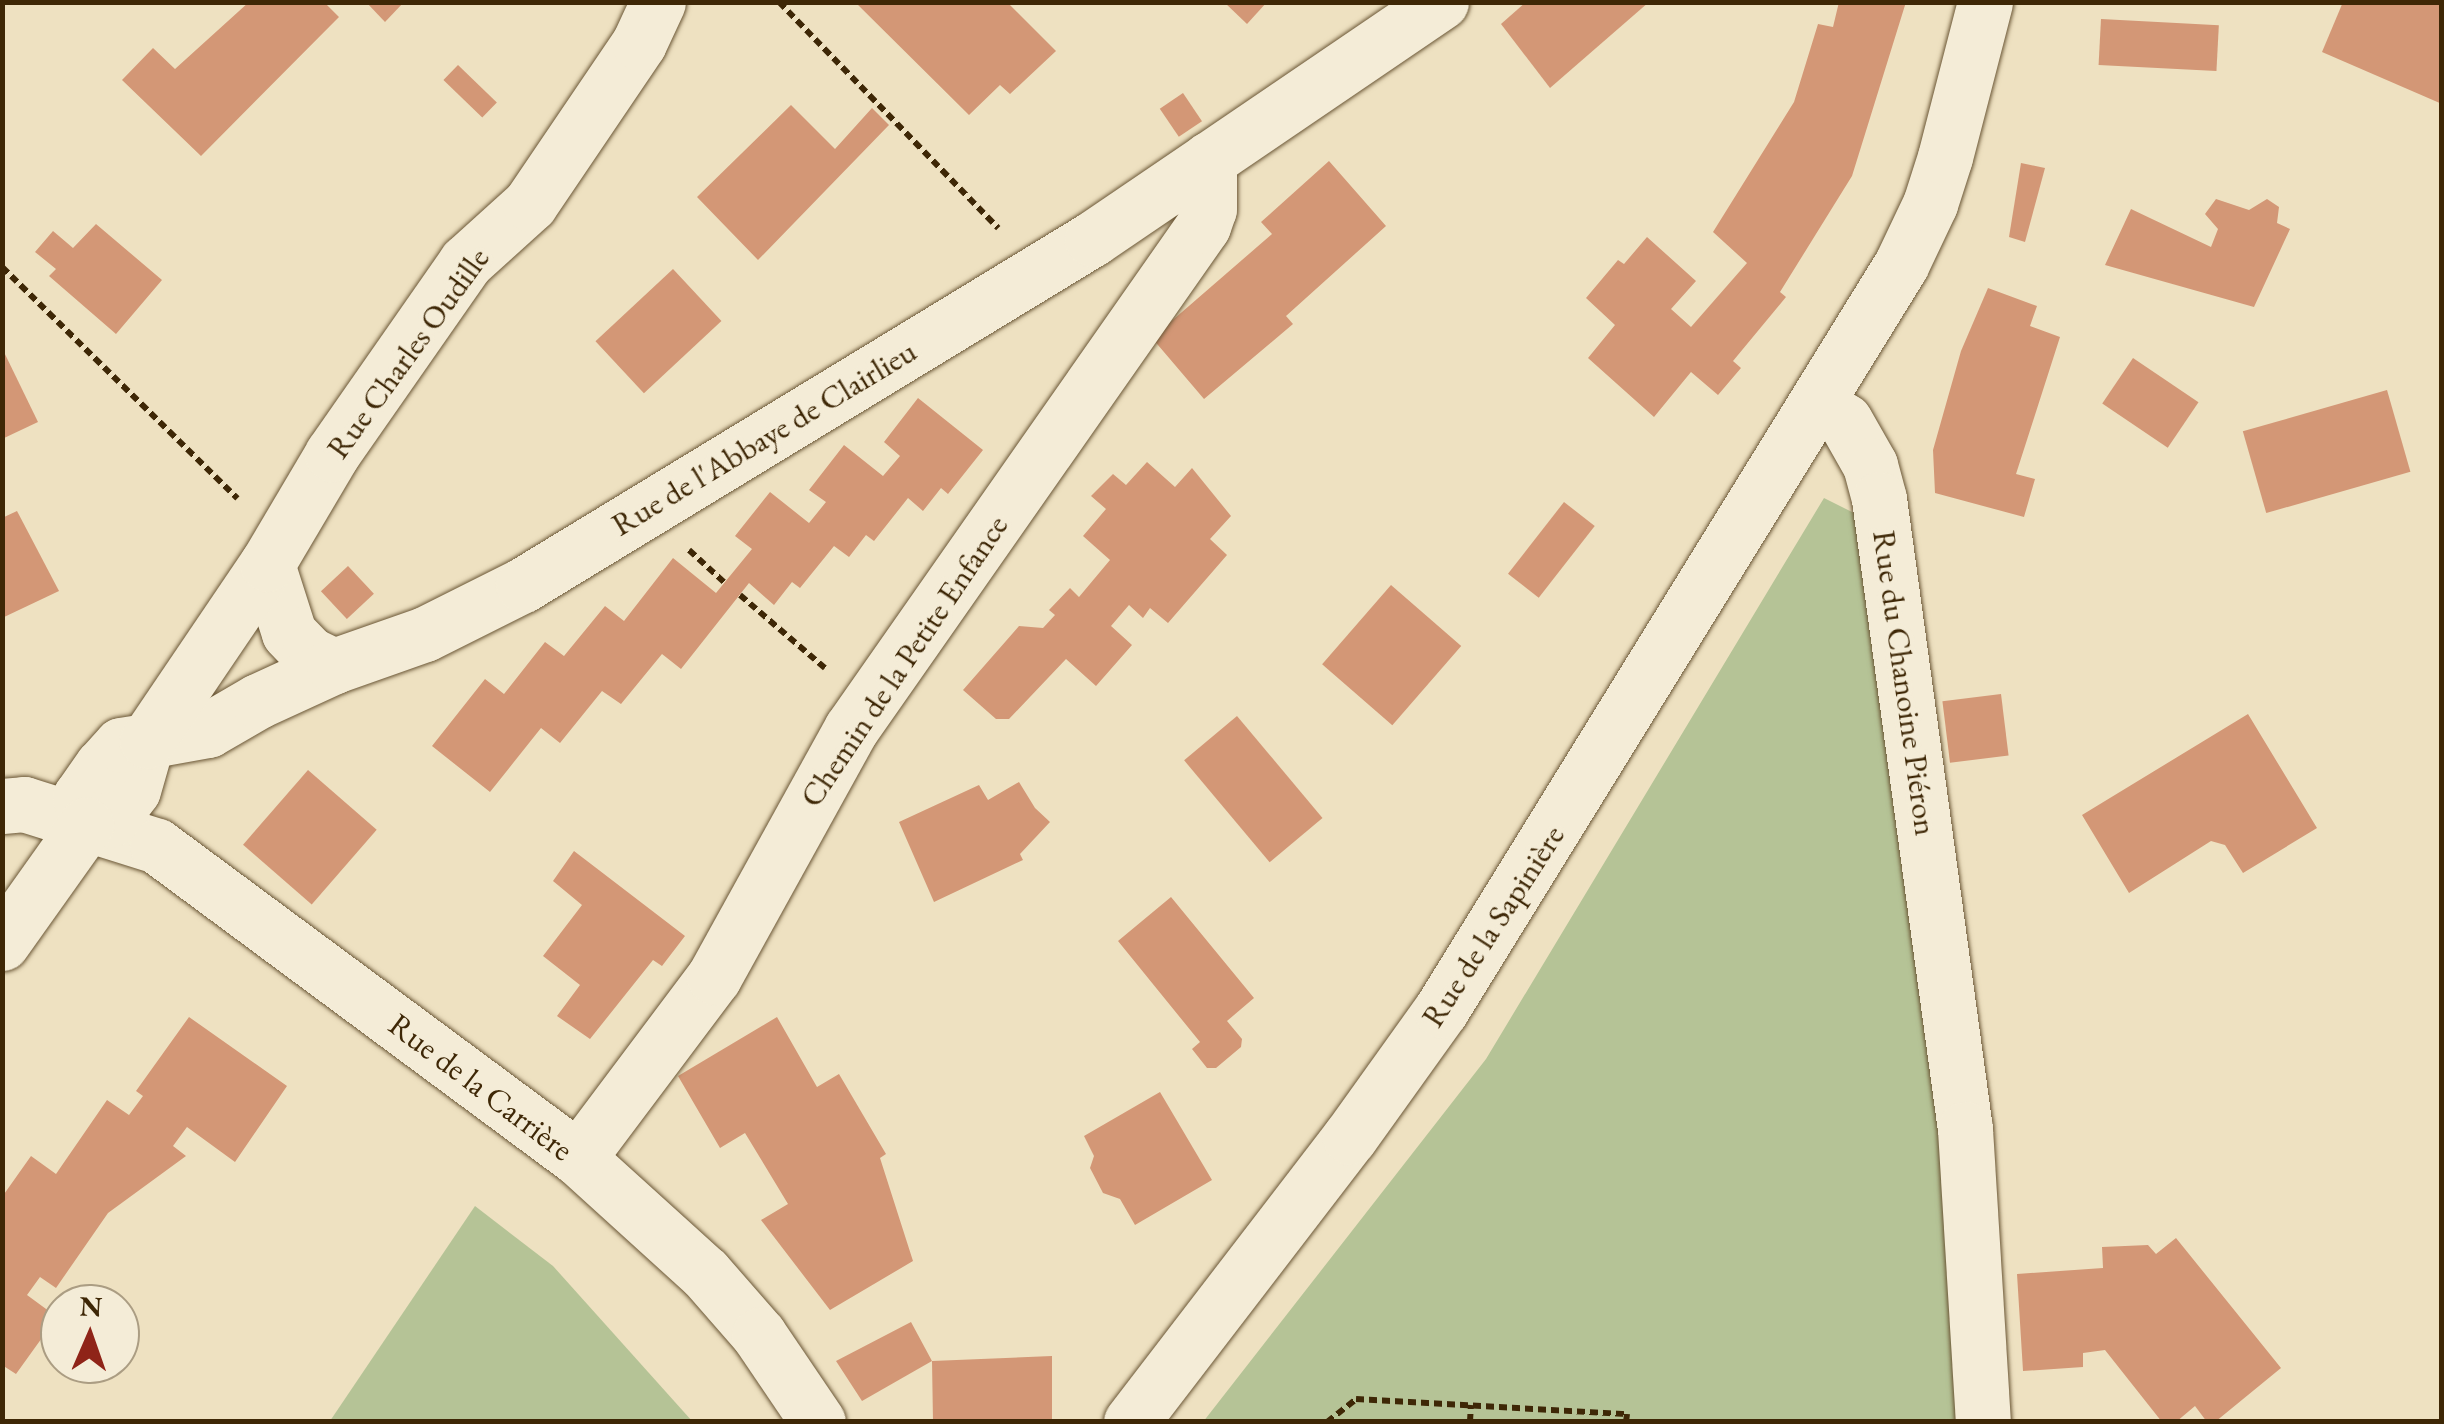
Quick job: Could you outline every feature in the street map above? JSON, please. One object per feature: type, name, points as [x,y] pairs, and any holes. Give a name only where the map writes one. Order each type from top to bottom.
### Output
[{"type":"street","name":"Rue Charles Oudille","points":[[147,741],[274,552],[332,454],[466,262],[530,204],[640,43],[658,2]]},
{"type":"street","name":"Rue de l'Abbaye de Clairlieu","points":[[147,741],[208,730],[334,666],[426,634],[522,585],[1039,271],[1441,2]]},
{"type":"street","points":[[1817,403],[1902,266],[1930,204],[1986,2]]},
{"type":"street","name":"Chemin de la Petite Enfance","points":[[578,1158],[714,977],[773,864],[868,705],[1203,226],[1209,208],[1209,158]]},
{"type":"street","name":"Rue de la Sapinière","points":[[1131,1422],[1338,1153],[1441,1010],[1817,403]]},
{"type":"street","name":"Rue du Chanoine Piéron","points":[[1817,403],[1844,420],[1870,465],[1879,499],[1965,1129],[1984,1422]]},
{"type":"street","points":[[274,552],[289,633],[309,654],[334,666]]},
{"type":"street","points":[[2,942],[16,883],[86,824],[111,819],[134,790],[147,741]]},
{"type":"street","name":"Rue de la Carrière","points":[[2,806],[24,804],[157,846],[578,1158],[705,1273],[759,1335],[818,1422]]},
{"type":"path","points":[[780,2],[1039,271]]},
{"type":"path","points":[[2,267],[274,552]]},
{"type":"path","points":[[740,595],[868,705]]},
{"type":"path","points":[[1326,1422],[1356,1399],[1627,1414],[1626,1422]]},
{"type":"path","points":[[1470,1422],[1471,1405]]},
{"type":"green space","points":[[1824,498],[1860,516],[1949,1176],[1959,1421],[1203,1422],[1486,1059]]},
{"type":"green space","points":[[475,1206],[553,1266],[692,1421],[330,1421]]},
{"type":"building","points":[[249,2],[324,2],[339,17],[201,156],[122,80],[153,48],[175,69]]},
{"type":"building","points":[[366,2],[404,2],[385,22]]},
{"type":"building","points":[[855,2],[1007,2],[1056,51],[1010,94],[1000,85],[969,115]]},
{"type":"building","points":[[1224,2],[1267,2],[1247,24]]},
{"type":"building","points":[[1526,2],[1649,2],[1550,88],[1501,24]]},
{"type":"building","points":[[1839,2],[1906,2],[1852,176],[1780,292],[1786,297],[1733,361],[1741,368],[1718,395],[1691,372],[1654,417],[1588,358],[1615,325],[1586,298],[1618,260],[1624,264],[1647,237],[1696,281],[1671,309],[1691,327],[1747,263],[1713,232],[1794,102],[1818,24],[1833,27]]},
{"type":"building","points":[[2343,2],[2442,2],[2442,104],[2322,52]]},
{"type":"building","points":[[2101,19],[2219,25],[2216,71],[2099,65]]},
{"type":"building","points":[[458,65],[497,103],[482,118],[443,80]]},
{"type":"building","points":[[1183,93],[1202,121],[1179,137],[1160,109]]},
{"type":"building","points":[[791,105],[835,149],[872,108],[889,125],[758,260],[697,197]]},
{"type":"building","points":[[1329,161],[1386,226],[1286,316],[1293,324],[1204,399],[1152,338],[1272,234],[1261,222]]},
{"type":"building","points":[[2021,163],[2045,168],[2025,242],[2009,237]]},
{"type":"building","points":[[2216,199],[2249,210],[2267,199],[2279,207],[2277,223],[2290,229],[2254,307],[2105,265],[2131,209],[2211,247],[2218,229],[2205,214]]},
{"type":"building","points":[[96,224],[162,280],[116,334],[49,276],[56,269],[35,252],[53,231],[73,248]]},
{"type":"building","points":[[673,269],[721,321],[644,393],[595,341]]},
{"type":"building","points":[[1988,288],[2037,306],[2030,326],[2060,337],[2016,474],[2035,479],[2024,517],[1935,493],[1933,450],[1961,351]]},
{"type":"building","points":[[2,348],[38,422],[2,439]]},
{"type":"building","points":[[2133,358],[2198,402],[2168,448],[2102,404]]},
{"type":"building","points":[[2387,390],[2410,472],[2266,513],[2243,431]]},
{"type":"building","points":[[918,398],[983,450],[948,494],[941,488],[923,511],[908,498],[874,541],[866,535],[849,557],[834,546],[800,588],[792,582],[774,605],[749,583],[681,669],[662,654],[621,704],[602,691],[560,743],[541,728],[490,792],[432,746],[485,679],[504,694],[545,642],[564,656],[605,606],[624,621],[673,558],[716,593],[752,549],[735,536],[770,492],[809,523],[826,502],[809,490],[844,445],[883,476],[900,456],[884,442]]},
{"type":"building","points":[[1147,462],[1175,487],[1192,468],[1231,516],[1210,539],[1227,555],[1168,623],[1150,608],[1143,618],[1129,605],[1111,626],[1132,645],[1096,686],[1066,659],[1009,719],[996,719],[963,690],[1019,626],[1043,628],[1055,615],[1049,610],[1070,588],[1079,597],[1110,560],[1083,536],[1106,509],[1091,496],[1113,474],[1126,485]]},
{"type":"building","points":[[1564,502],[1595,526],[1539,598],[1508,574]]},
{"type":"building","points":[[17,511],[59,591],[2,618],[2,518]]},
{"type":"building","points":[[348,566],[374,594],[347,619],[321,591]]},
{"type":"building","points":[[1391,585],[1461,646],[1392,725],[1322,664]]},
{"type":"building","points":[[2001,694],[2009,756],[1950,763],[1942,701]]},
{"type":"building","points":[[2248,714],[2317,828],[2243,873],[2225,845],[2211,841],[2129,893],[2082,815]]},
{"type":"building","points":[[1237,716],[1322,818],[1270,862],[1184,760]]},
{"type":"building","points":[[308,770],[377,830],[312,904],[243,845]]},
{"type":"building","points":[[1019,782],[1035,808],[1050,822],[1020,854],[1023,860],[934,902],[899,822],[979,785],[988,800]]},
{"type":"building","points":[[574,851],[685,936],[662,966],[653,960],[590,1039],[557,1016],[580,985],[543,956],[582,905],[553,881]]},
{"type":"building","points":[[1171,897],[1254,998],[1227,1021],[1242,1039],[1241,1047],[1216,1068],[1207,1068],[1192,1049],[1200,1042],[1118,941]]},
{"type":"building","points":[[189,1017],[287,1086],[235,1162],[187,1127],[173,1146],[186,1156],[108,1213],[59,1284],[50,1284],[40,1277],[27,1295],[40,1305],[40,1341],[16,1374],[2,1365],[2,1197],[31,1156],[56,1174],[107,1100],[129,1115],[143,1096],[136,1091]]},
{"type":"building","points":[[777,1017],[817,1087],[839,1074],[886,1154],[880,1158],[913,1261],[830,1310],[761,1220],[788,1204],[745,1133],[720,1148],[678,1076]]},
{"type":"building","points":[[1160,1092],[1212,1180],[1135,1225],[1120,1199],[1103,1193],[1090,1168],[1094,1156],[1084,1136]]},
{"type":"building","points":[[2176,1238],[2281,1368],[2215,1422],[2207,1422],[2195,1406],[2176,1422],[2162,1422],[2105,1350],[2083,1353],[2083,1367],[2023,1371],[2017,1274],[2103,1268],[2102,1247],[2148,1245],[2156,1254]]},
{"type":"building","points":[[911,1322],[932,1361],[862,1401],[836,1361]]},
{"type":"building","points":[[1052,1356],[1052,1422],[933,1422],[932,1361]]}]
